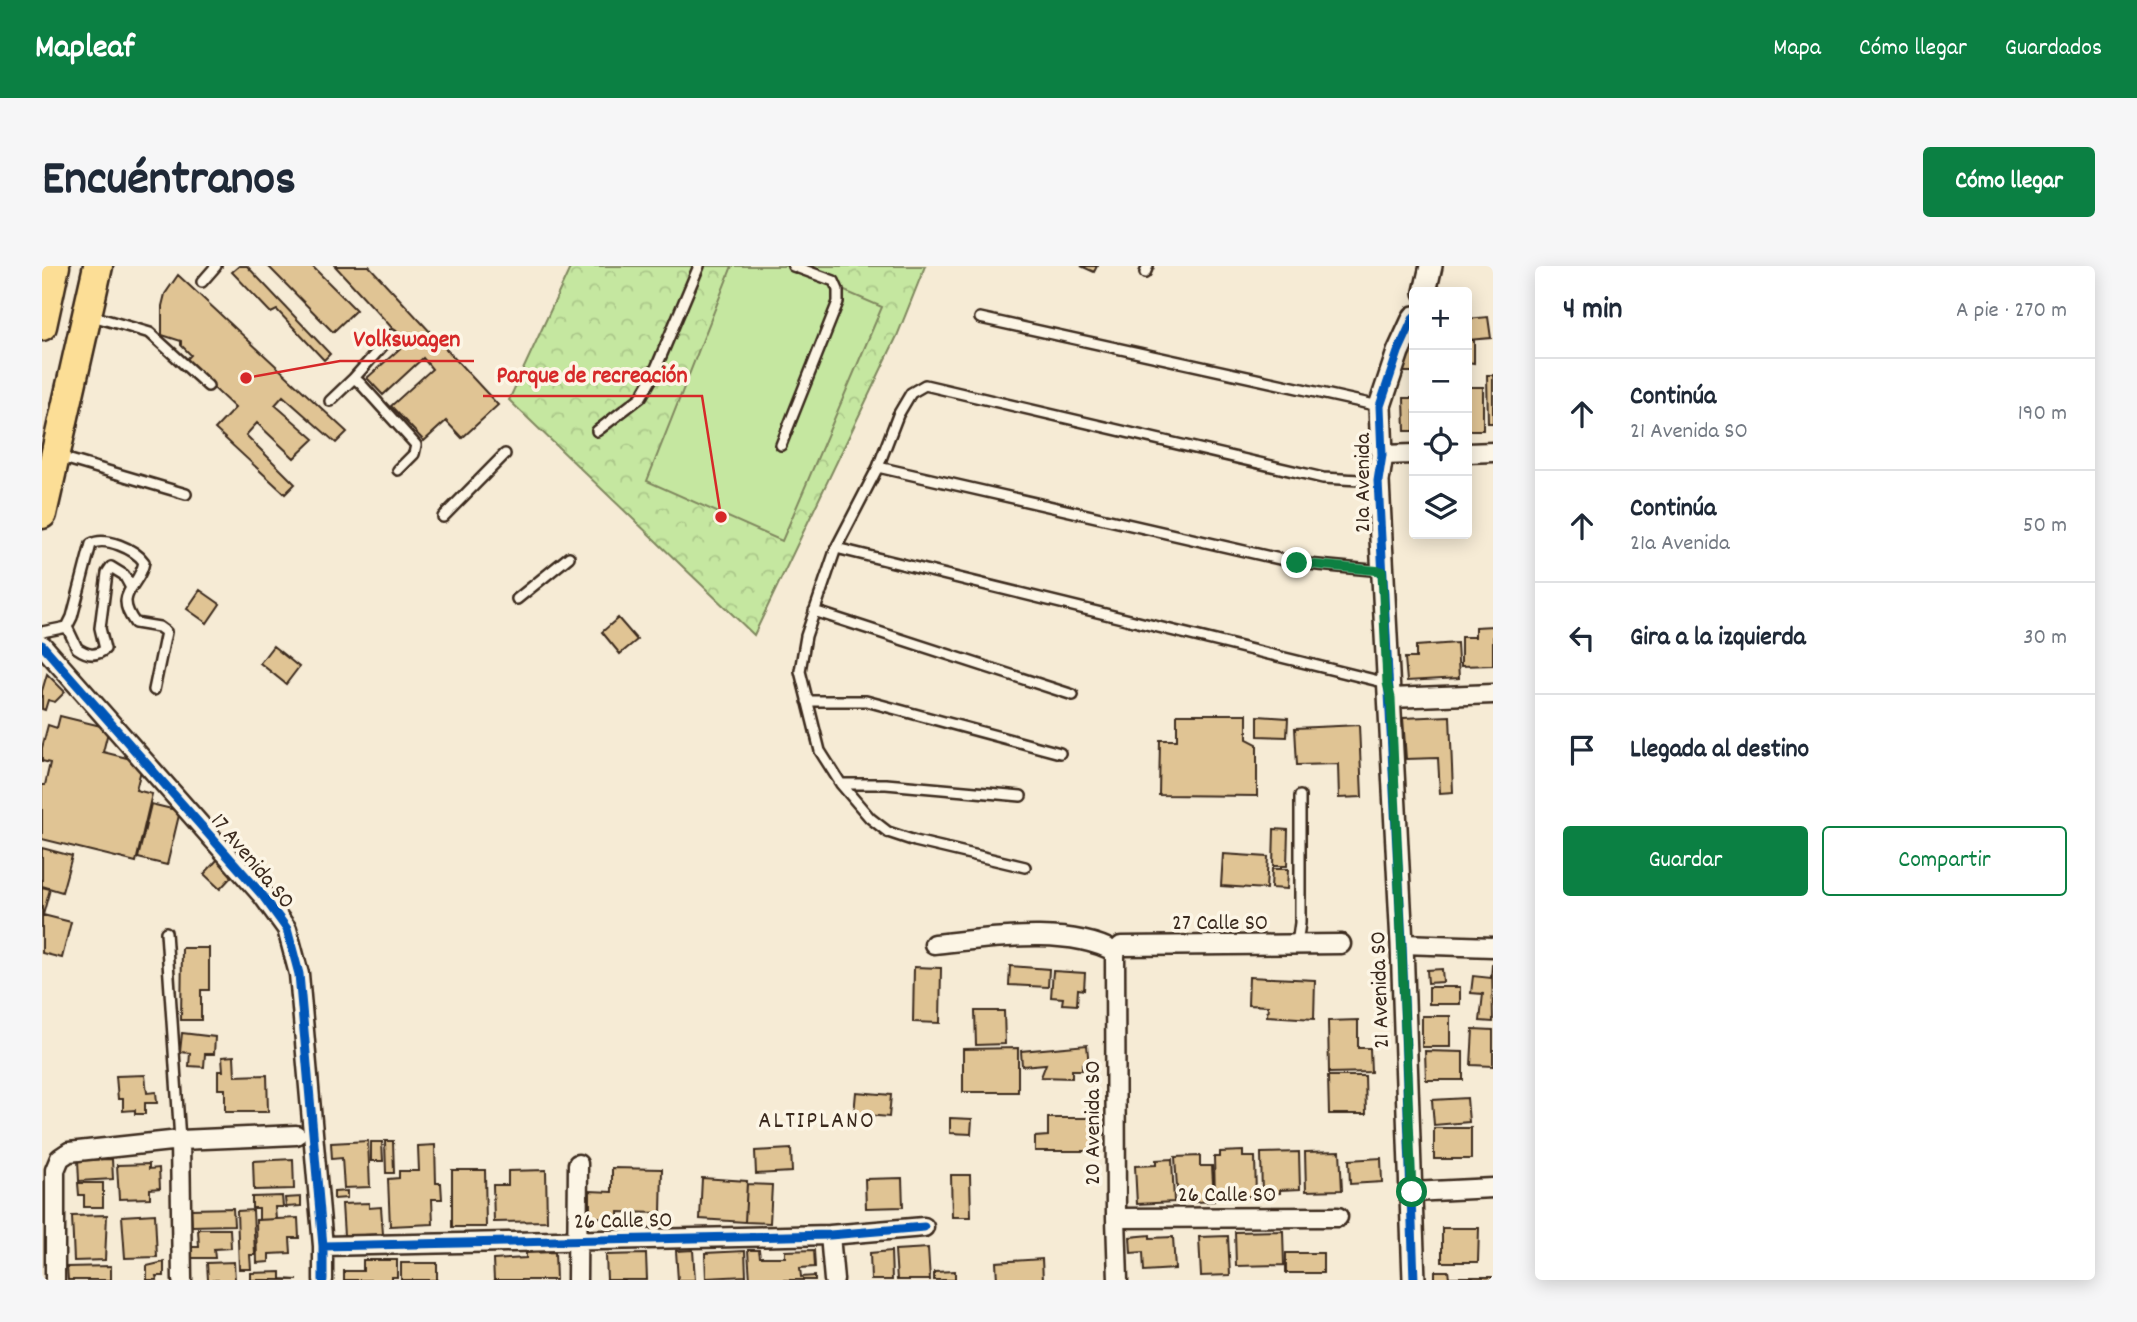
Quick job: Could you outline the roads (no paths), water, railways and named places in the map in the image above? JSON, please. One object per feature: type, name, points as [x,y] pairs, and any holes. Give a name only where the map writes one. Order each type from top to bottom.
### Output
[{"type":"highway","points":[[42,326],[55,266]]},
{"type":"highway","points":[[42,514],[98,266]]},
{"type":"street","points":[[1426,287],[1431,266]]},
{"type":"street","name":"21a Avenida","points":[[1389,690],[1378,481],[1382,455],[1380,406],[1409,328]]},
{"type":"street","points":[[1472,453],[1493,452]]},
{"type":"street","points":[[1382,455],[1409,454]]},
{"type":"street","name":"17 Avenida SO","points":[[42,645],[263,895],[287,929],[299,974],[323,1246],[323,1280]]},
{"type":"street","points":[[1389,690],[1493,694]]},
{"type":"street","name":"21 Avenida SO","points":[[1389,690],[1415,1280]]},
{"type":"street","points":[[934,944],[1018,936],[1077,939],[1103,946],[1114,958]]},
{"type":"street","name":"27 Calle SO","points":[[1114,958],[1121,946],[1341,944]]},
{"type":"street","points":[[1402,944],[1493,947]]},
{"type":"street","name":"20 Avenida SO","points":[[1114,958],[1118,1280]]},
{"type":"street","points":[[55,1280],[55,1170],[60,1158],[69,1152],[180,1140],[296,1135]]},
{"type":"street","points":[[180,1140],[182,1280]]},
{"type":"street","points":[[577,1280],[578,1164]]},
{"type":"street","points":[[1412,1192],[1493,1188]]},
{"type":"street","name":"26 Calle SO","points":[[1116,1218],[1338,1217]]},
{"type":"street","name":"26 Calle SO","points":[[323,1246],[830,1235],[924,1227]]},
{"type":"street","points":[[830,1235],[834,1280]]},
{"type":"lane","points":[[202,282],[216,266]]},
{"type":"lane","points":[[597,431],[640,397],[651,380],[699,266]]},
{"type":"lane","points":[[781,445],[838,302],[838,290],[834,281],[793,266]]},
{"type":"lane","points":[[87,314],[150,333],[208,386]]},
{"type":"lane","points":[[980,318],[1380,406]]},
{"type":"lane","points":[[330,401],[392,335]]},
{"type":"lane","points":[[354,378],[416,445],[414,454],[398,470]]},
{"type":"lane","points":[[1025,867],[942,848],[888,832],[870,818],[841,784],[820,751],[807,701],[800,671],[806,636],[814,611],[836,548],[878,467],[898,415],[911,393],[925,385],[1322,478],[1378,481]]},
{"type":"lane","points":[[443,517],[505,454]]},
{"type":"lane","points":[[55,456],[186,494]]},
{"type":"lane","points":[[878,467],[1297,563],[1382,571]]},
{"type":"lane","points":[[130,586],[124,575],[111,567],[107,573],[100,628],[105,649],[99,654],[92,655],[77,648],[67,627],[93,542],[104,541],[142,558],[143,569],[139,579],[130,586],[126,600],[135,623],[159,626],[166,632],[154,690]]},
{"type":"lane","points":[[836,548],[1389,690]]},
{"type":"lane","points":[[517,599],[569,557]]},
{"type":"lane","points":[[814,611],[1073,695]]},
{"type":"lane","points":[[42,632],[67,627]]},
{"type":"lane","points":[[807,701],[866,701],[1060,752]]},
{"type":"lane","points":[[841,784],[886,784],[1021,796]]},
{"type":"lane","points":[[1288,946],[1298,937],[1300,923],[1300,796]]},
{"type":"lane","points":[[166,932],[180,1140]]},
{"type":"place","name":"Volkswagen","points":[[246,378]]},
{"type":"place","name":"Parque de recreación","points":[[721,517]]},
{"type":"district","name":"ALTIPLANO","points":[[817,1119]]}]
